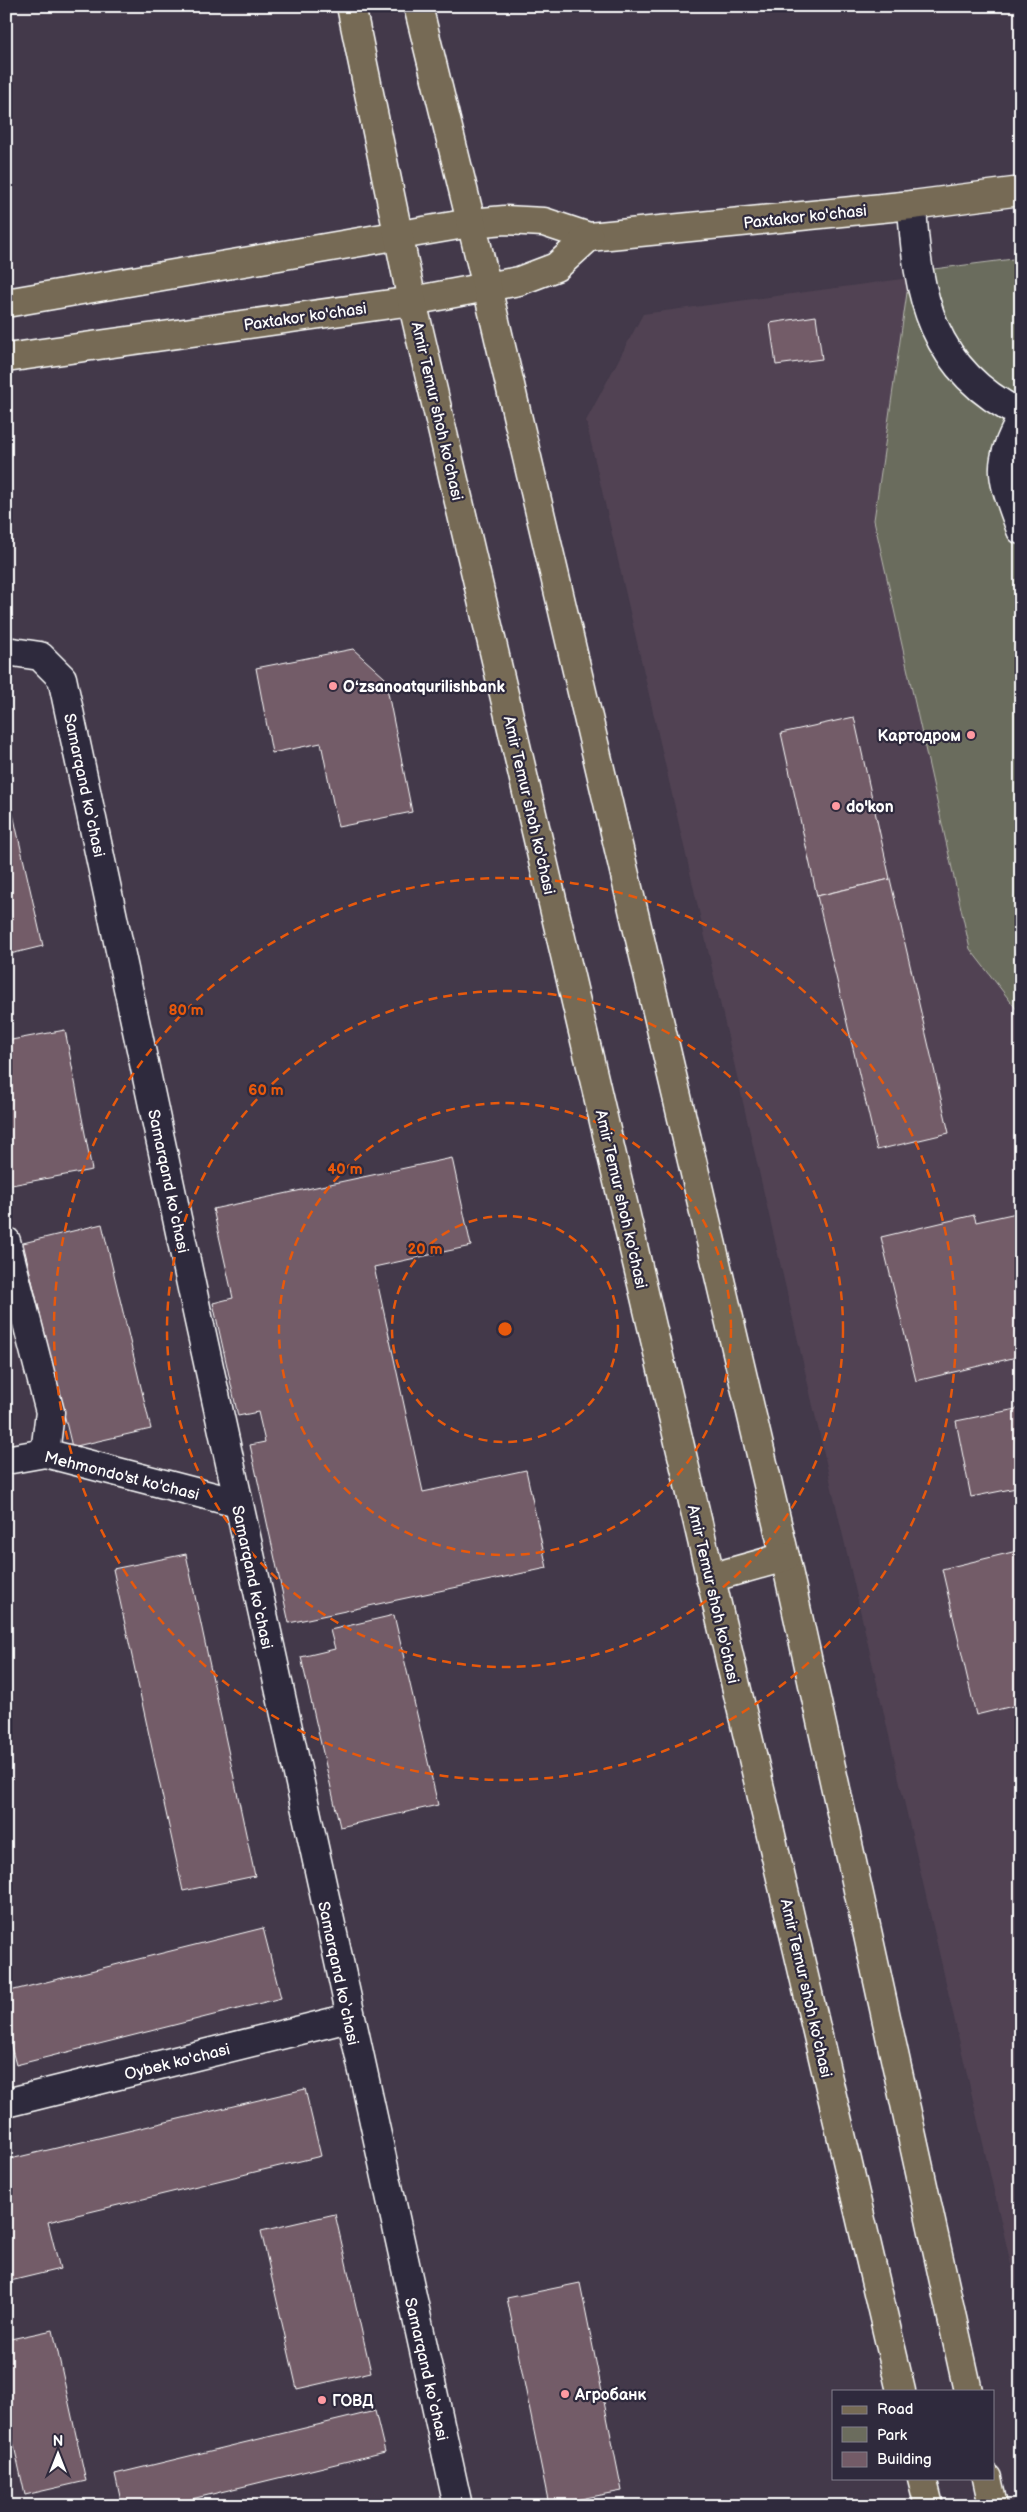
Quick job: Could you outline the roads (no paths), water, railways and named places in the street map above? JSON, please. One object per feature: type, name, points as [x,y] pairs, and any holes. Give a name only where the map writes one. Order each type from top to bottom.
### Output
[{"type":"main road","name":"Amir Temur shoh ko'chasi","points":[[350,6],[400,235],[412,301],[901,2390]]},
{"type":"main road","points":[[418,6],[487,288],[785,1557],[968,2390]]},
{"type":"main road","name":"Paxtakor ko'chasi","points":[[6,302],[470,223],[505,220],[544,222],[590,237],[912,205],[1021,191]]},
{"type":"main road","name":"Paxtakor ko'chasi","points":[[6,358],[412,301],[487,288],[519,281],[556,267],[590,237]]},
{"type":"main road","points":[[710,1578],[785,1557]]},
{"type":"main road","points":[[922,2480],[929,2506]]},
{"type":"main road","points":[[987,2480],[993,2506]]},
{"type":"street","points":[[912,205],[919,274],[936,331],[948,354],[963,374],[981,391],[1021,414]]},
{"type":"street","points":[[1021,420],[1010,439],[1003,461],[1004,482],[1021,530]]},
{"type":"street","name":"Samarqand ko‘chasi","points":[[6,651],[40,656],[62,678],[237,1503],[458,2506]]},
{"type":"street","points":[[6,1242],[50,1412],[44,1453]]},
{"type":"street","name":"Mehmondo'st ko'chasi","points":[[6,1460],[44,1453],[237,1503]]},
{"type":"street","name":"Oybek ko'chasi","points":[[6,2103],[349,2018]]},
{"type":"place","name":"Oʻzsanoatqurilishbank","points":[[333,686]]},
{"type":"place","name":"Картодром","points":[[971,735]]},
{"type":"place","name":"do'kon","points":[[836,806]]},
{"type":"place","name":"Агробанк","points":[[565,2394]]},
{"type":"place","name":"ГОВД","points":[[322,2400]]}]
